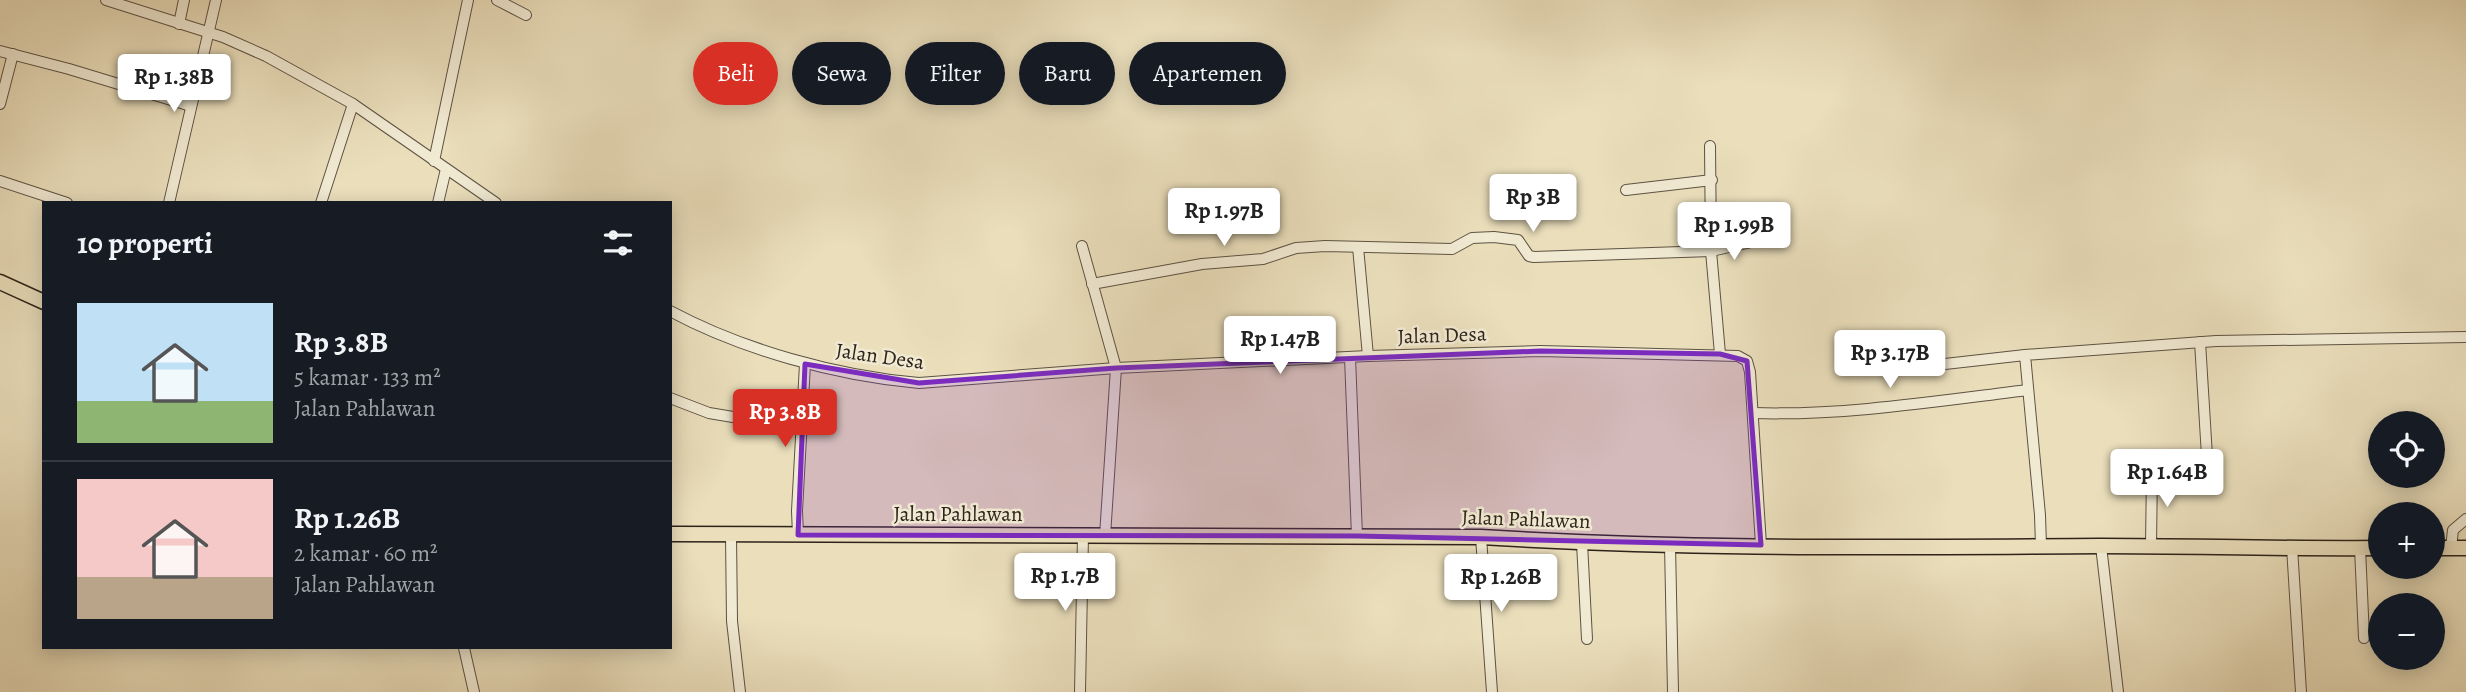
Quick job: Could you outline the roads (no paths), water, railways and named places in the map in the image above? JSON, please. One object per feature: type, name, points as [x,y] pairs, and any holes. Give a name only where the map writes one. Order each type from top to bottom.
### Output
[{"type":"highway","points":[[0,282],[42,301]]},
{"type":"highway","name":"Jalan Pahlawan","points":[[672,534],[1481,537],[1582,543],[1862,548],[2368,548]]},
{"type":"highway","points":[[2445,548],[2466,548]]},
{"type":"street","points":[[106,0],[179,24],[211,26],[353,104],[493,201]]},
{"type":"street","points":[[179,24],[184,0]]},
{"type":"street","points":[[169,201],[216,0]]},
{"type":"street","points":[[434,161],[467,0]]},
{"type":"street","points":[[496,0],[526,15]]},
{"type":"street","points":[[0,51],[191,106]]},
{"type":"street","points":[[0,104],[13,54]]},
{"type":"street","points":[[322,201],[353,104]]},
{"type":"street","points":[[1710,146],[1711,251],[1720,354]]},
{"type":"street","points":[[438,201],[446,169]]},
{"type":"street","points":[[1626,190],[1712,180]]},
{"type":"street","points":[[0,181],[61,201]]},
{"type":"street","points":[[1092,284],[1202,264],[1263,259],[1296,248],[1452,249],[1469,239],[1494,237],[1518,240],[1529,256],[1534,257],[1711,251],[1751,242]]},
{"type":"street","points":[[1082,246],[1116,369],[1105,536]]},
{"type":"street","points":[[1358,247],[1367,356]]},
{"type":"street","name":"Jalan Desa","points":[[672,313],[713,331],[805,364],[892,381],[919,383],[1116,369],[1367,356],[1540,351],[1738,356],[1747,362],[1750,372],[1761,545]]},
{"type":"street","points":[[1927,366],[2025,355],[2200,342],[2466,337]]},
{"type":"street","points":[[2200,342],[2207,456]]},
{"type":"street","points":[[2025,355],[2041,546]]},
{"type":"street","points":[[1350,357],[1357,536]]},
{"type":"street","points":[[798,535],[805,364]]},
{"type":"street","points":[[1753,413],[1816,412],[1924,403],[2028,390]]},
{"type":"street","points":[[672,399],[709,413],[802,424]]},
{"type":"street","points":[[2151,546],[2152,471]]},
{"type":"street","points":[[2451,548],[2453,530],[2466,519]]},
{"type":"street","points":[[1080,692],[1083,534]]},
{"type":"street","points":[[731,535],[732,621],[740,692]]},
{"type":"street","points":[[1481,537],[1492,692]]},
{"type":"street","points":[[1582,543],[1587,639]]},
{"type":"street","points":[[1670,545],[1673,692]]},
{"type":"street","points":[[2101,546],[2118,692]]},
{"type":"street","points":[[2292,547],[2301,692]]},
{"type":"street","points":[[2360,548],[2364,638]]},
{"type":"street","points":[[464,649],[474,692]]}]
